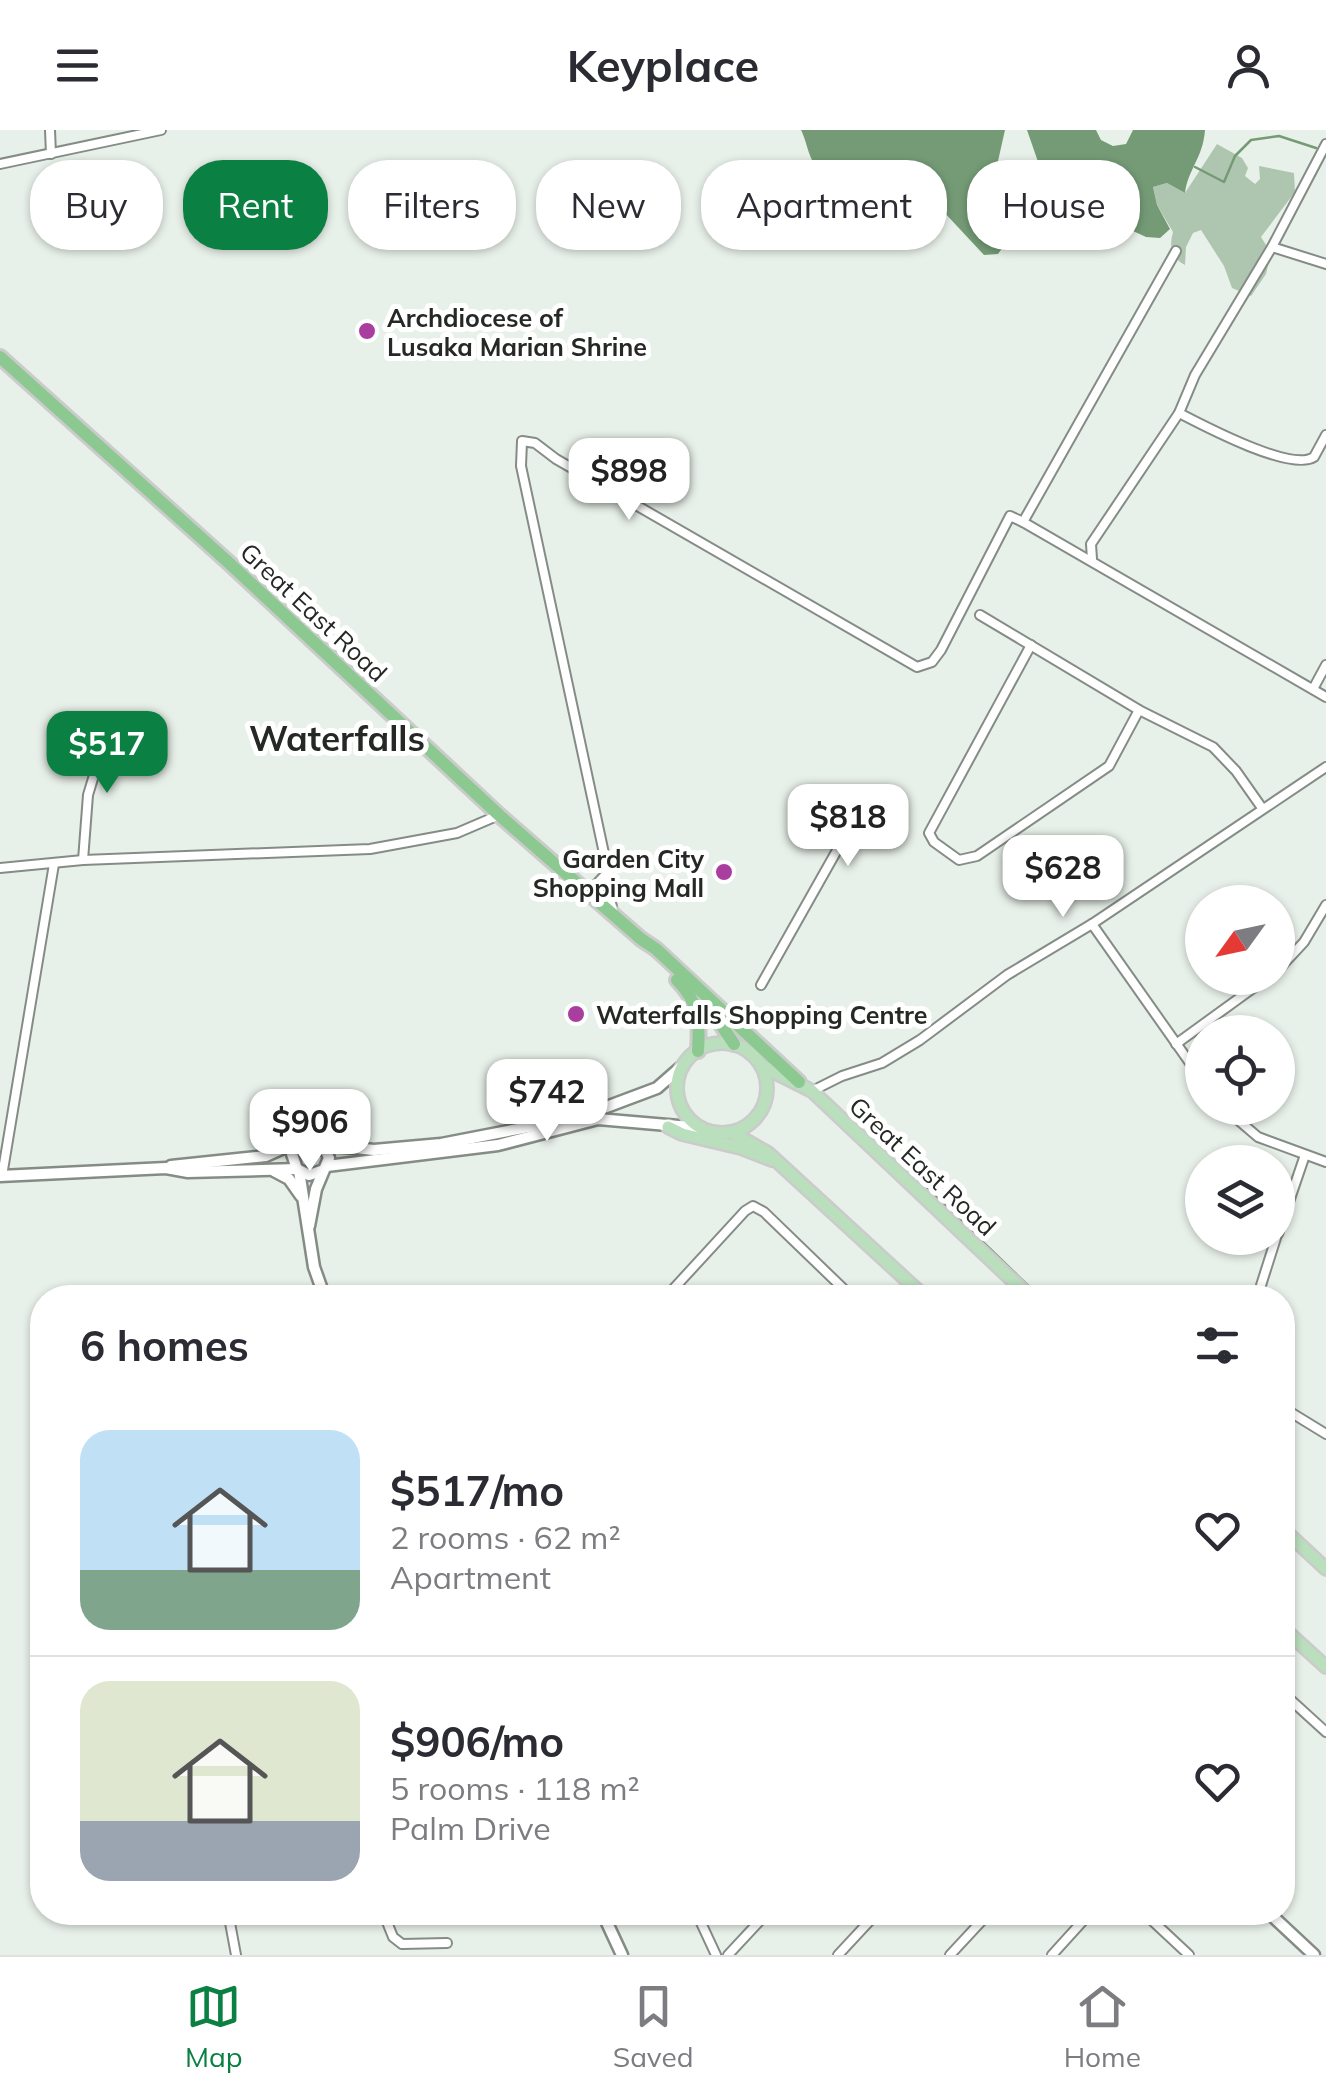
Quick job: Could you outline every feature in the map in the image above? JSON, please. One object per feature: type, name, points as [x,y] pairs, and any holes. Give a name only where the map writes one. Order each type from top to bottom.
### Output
[{"type":"highway","name":"Great East Road","points":[[0,358],[640,939],[691,996],[700,1018],[698,1051]]},
{"type":"highway","name":"Great East Road","points":[[640,939],[651,944],[799,1082]]},
{"type":"highway","name":"Great East Road","points":[[695,987],[734,1044]]},
{"type":"main road","points":[[1,1176],[166,1168],[266,1156],[314,1137],[326,1145],[374,1150],[464,1140],[593,1112],[657,1088],[698,1051],[715,1043],[746,1049],[762,1066],[799,1082]]},
{"type":"main road","points":[[731,1132],[747,1125],[759,1113],[766,1098],[762,1066]]},
{"type":"main road","points":[[682,1068],[677,1095],[682,1109],[702,1128]]},
{"type":"main road","name":"Great East Road","points":[[799,1082],[1017,1285]]},
{"type":"main road","points":[[166,1168],[188,1172],[298,1170],[308,1174],[498,1145],[598,1119],[668,1127],[780,1164]]},
{"type":"main road","points":[[668,1127],[731,1132],[755,1144],[912,1285]]},
{"type":"main road","points":[[296,1143],[292,1154],[320,1285]]},
{"type":"main road","points":[[309,1226],[330,1153],[326,1145]]},
{"type":"main road","points":[[273,1170],[289,1180],[306,1211]]},
{"type":"main road","points":[[1295,1540],[1326,1569]]},
{"type":"main road","points":[[1295,1639],[1326,1667]]},
{"type":"main road","points":[[608,1925],[622,1955]]},
{"type":"main road","points":[[1282,1925],[1314,1955]]},
{"type":"street","points":[[50,130],[51,154]]},
{"type":"street","points":[[0,164],[161,130]]},
{"type":"street","points":[[1092,559],[1090,544],[1179,414],[1196,375],[1272,247],[1326,144]]},
{"type":"street","points":[[1272,247],[1326,264]]},
{"type":"street","points":[[1022,522],[1176,251]]},
{"type":"street","points":[[1179,414],[1299,462],[1314,457],[1326,435]]},
{"type":"street","points":[[615,915],[524,485],[519,450],[522,441],[535,444],[917,666],[932,662],[941,650],[1010,516],[1092,559],[1326,696]]},
{"type":"street","points":[[980,615],[1138,710],[1213,747],[1262,808]]},
{"type":"street","points":[[1032,645],[928,833],[959,860],[977,856],[1109,766],[1138,710]]},
{"type":"street","points":[[1313,689],[1326,665]]},
{"type":"street","points":[[83,860],[88,795],[110,722]]},
{"type":"street","points":[[812,1091],[894,1056],[1007,976],[1092,924],[1326,767]]},
{"type":"street","points":[[761,985],[871,790]]},
{"type":"street","points":[[0,868],[83,860],[370,849],[457,833],[499,815]]},
{"type":"street","points":[[1,1176],[54,864]]},
{"type":"street","points":[[576,880],[606,878]]},
{"type":"street","points":[[591,894],[606,878]]},
{"type":"street","points":[[1295,952],[1326,905]]},
{"type":"street","points":[[1092,924],[1185,1056]]},
{"type":"street","points":[[1176,1044],[1244,995]]},
{"type":"street","points":[[1244,1125],[1258,1137],[1326,1162]]},
{"type":"street","points":[[1295,1185],[1305,1156]]},
{"type":"street","points":[[677,1285],[753,1206],[840,1285]]},
{"type":"street","points":[[1260,1285],[1271,1255]]},
{"type":"street","points":[[1295,1415],[1326,1434]]},
{"type":"street","points":[[1295,1704],[1326,1732]]},
{"type":"street","points":[[230,1925],[236,1955]]},
{"type":"street","points":[[388,1925],[393,1937],[402,1944],[446,1943]]},
{"type":"street","points":[[702,1925],[716,1955]]},
{"type":"street","points":[[728,1955],[756,1925]]},
{"type":"street","points":[[838,1955],[866,1925]]},
{"type":"street","points":[[950,1955],[978,1925]]},
{"type":"street","points":[[1052,1955],[1079,1925]]},
{"type":"street","points":[[1157,1925],[1189,1955]]},
{"type":"shaded area","points":[[801,130],[1005,130],[998,160],[967,160],[967,237],[947,215],[947,160],[812,160]]},
{"type":"shaded area","points":[[1027,130],[1096,130],[1101,140],[1113,146],[1126,144],[1133,130],[1205,130],[1185,193],[1167,183],[1153,187],[1157,205],[1170,229],[1160,238],[1140,234],[1140,160],[1037,160]]},
{"type":"shaded area","points":[[1217,144],[1242,158],[1248,168],[1245,176],[1255,184],[1260,179],[1259,166],[1294,173],[1295,192],[1261,237],[1271,253],[1266,274],[1251,296],[1232,288],[1224,266],[1201,230],[1193,233],[1186,247],[1185,265],[1177,259],[1171,247],[1173,232],[1157,205],[1153,187],[1167,183],[1185,193]]},
{"type":"shaded area","points":[[979,250],[1001,250],[998,254],[984,255]]},
{"type":"waterway","points":[[1195,167],[1224,182],[1235,156],[1251,140],[1279,136],[1316,148]]},
{"type":"waterway","points":[[890,1157],[1028,1285]]},
{"type":"place","name":"Archdiocese of Lusaka Marian Shrine","points":[[367,331]]},
{"type":"place","name":"Garden City Shopping Mall","points":[[724,872]]},
{"type":"place","name":"Waterfalls Shopping Centre","points":[[576,1014]]},
{"type":"district","name":"Waterfalls","points":[[337,738]]}]
